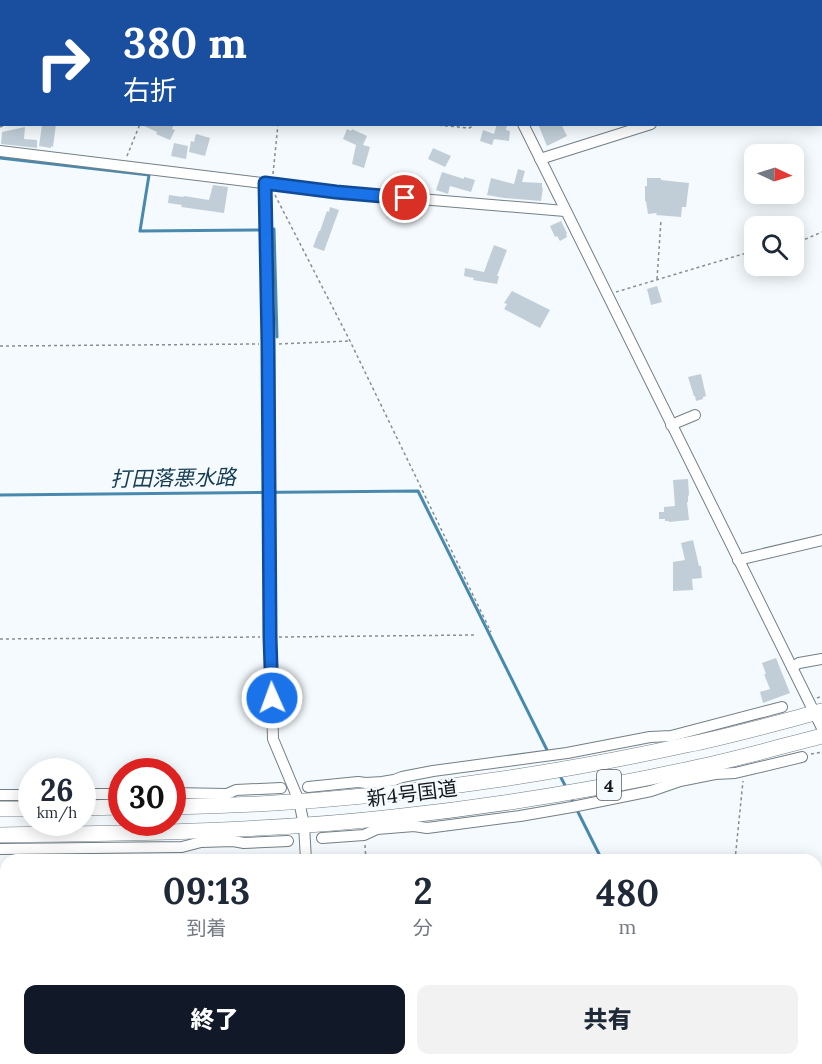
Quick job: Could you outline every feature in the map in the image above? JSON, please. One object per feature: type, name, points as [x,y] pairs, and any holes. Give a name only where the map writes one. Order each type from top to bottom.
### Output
[{"type":"highway","name":"新4号国道","points":[[186,805],[215,800],[298,801],[383,788],[514,777],[817,707]]},
{"type":"highway","name":"新4号国道","points":[[0,835],[125,833],[218,836],[304,825],[393,823],[696,773],[822,736]]},
{"type":"highway","points":[[0,809],[18,809]]},
{"type":"street","points":[[524,126],[738,560],[792,667],[817,707],[822,728]]},
{"type":"street","points":[[540,159],[645,126]]},
{"type":"street","points":[[0,151],[336,192],[565,211]]},
{"type":"street","points":[[269,183],[270,637],[273,739],[298,801],[304,825],[306,854]]},
{"type":"street","points":[[671,425],[695,415]]},
{"type":"street","points":[[738,560],[822,540]]},
{"type":"street","points":[[792,667],[799,663],[822,659]]},
{"type":"street","points":[[685,739],[782,707]]},
{"type":"street","points":[[696,773],[744,771],[802,757]]},
{"type":"street","points":[[308,787],[358,782],[383,788]]},
{"type":"street","points":[[186,795],[215,800],[236,790],[281,788]]},
{"type":"street","points":[[0,795],[18,795]]},
{"type":"street","points":[[322,838],[364,835],[393,823]]},
{"type":"street","points":[[0,849],[182,847],[218,836],[244,843],[288,841]]},
{"type":"path","points":[[123,165],[139,126]]},
{"type":"path","points":[[278,126],[269,183],[350,341],[491,632]]},
{"type":"path","points":[[448,126],[469,128],[473,126]]},
{"type":"path","points":[[657,280],[661,220]]},
{"type":"path","points":[[804,240],[822,232]]},
{"type":"path","points":[[607,294],[744,254]]},
{"type":"path","points":[[0,346],[268,344],[350,341]]},
{"type":"path","points":[[0,639],[477,635]]},
{"type":"path","points":[[817,707],[822,696]]},
{"type":"path","points":[[736,854],[744,771]]},
{"type":"path","points":[[364,835],[366,854]]},
{"type":"building","points":[[42,126],[56,126],[53,147],[39,146]]},
{"type":"building","points":[[144,126],[173,126],[172,129],[175,130],[170,140],[156,134],[157,132]]},
{"type":"building","points":[[496,126],[507,126],[506,130],[510,131],[509,141],[494,139],[492,145],[480,141],[483,130],[494,134]]},
{"type":"building","points":[[539,126],[562,126],[567,136],[547,146]]},
{"type":"building","points":[[25,127],[24,139],[37,140],[37,148],[1,144],[2,132]]},
{"type":"building","points":[[347,129],[367,136],[363,145],[370,147],[364,168],[352,164],[356,145],[343,139]]},
{"type":"building","points":[[196,134],[210,138],[205,156],[189,152],[191,141],[194,142]]},
{"type":"building","points":[[174,143],[188,146],[186,159],[171,156]]},
{"type":"building","points":[[433,148],[451,156],[445,167],[428,159]]},
{"type":"building","points":[[518,169],[525,171],[522,182],[542,183],[541,201],[487,195],[491,178],[514,184]]},
{"type":"building","points":[[442,172],[475,180],[471,192],[450,186],[448,194],[436,190]]},
{"type":"building","points":[[647,178],[689,183],[686,207],[682,207],[681,217],[656,215],[657,213],[648,214],[645,201]]},
{"type":"building","points":[[213,185],[228,187],[224,213],[168,203],[169,195],[209,200]]},
{"type":"building","points":[[330,207],[339,210],[324,251],[313,247]]},
{"type":"building","points":[[561,221],[567,237],[560,241],[557,236],[555,237],[550,226]]},
{"type":"building","points":[[494,245],[507,250],[497,276],[499,276],[497,284],[464,276],[465,268],[484,272]]},
{"type":"building","points":[[657,286],[662,302],[651,305],[647,289]]},
{"type":"building","points":[[512,291],[550,310],[540,328],[504,309],[507,304],[504,303]]},
{"type":"building","points":[[701,374],[706,396],[696,401],[688,377]]},
{"type":"building","points":[[688,479],[689,520],[669,522],[659,519],[659,512],[664,512],[664,507],[675,506],[673,480]]},
{"type":"building","points":[[693,540],[702,578],[692,579],[693,590],[673,591],[673,562],[685,560],[681,543]]},
{"type":"building","points":[[776,658],[790,693],[763,703],[760,692],[770,689],[762,663]]},
{"type":"waterway","points":[[0,158],[149,175],[140,231],[263,230]]},
{"type":"waterway","points":[[270,230],[274,229],[277,337]]},
{"type":"waterway","name":"打田落悪水路","points":[[0,495],[418,491],[548,752]]},
{"type":"waterway","points":[[559,774],[567,789]]},
{"type":"waterway","points":[[571,798],[599,854]]},
{"type":"route","points":[[272,698],[265,183],[405,198]]}]
